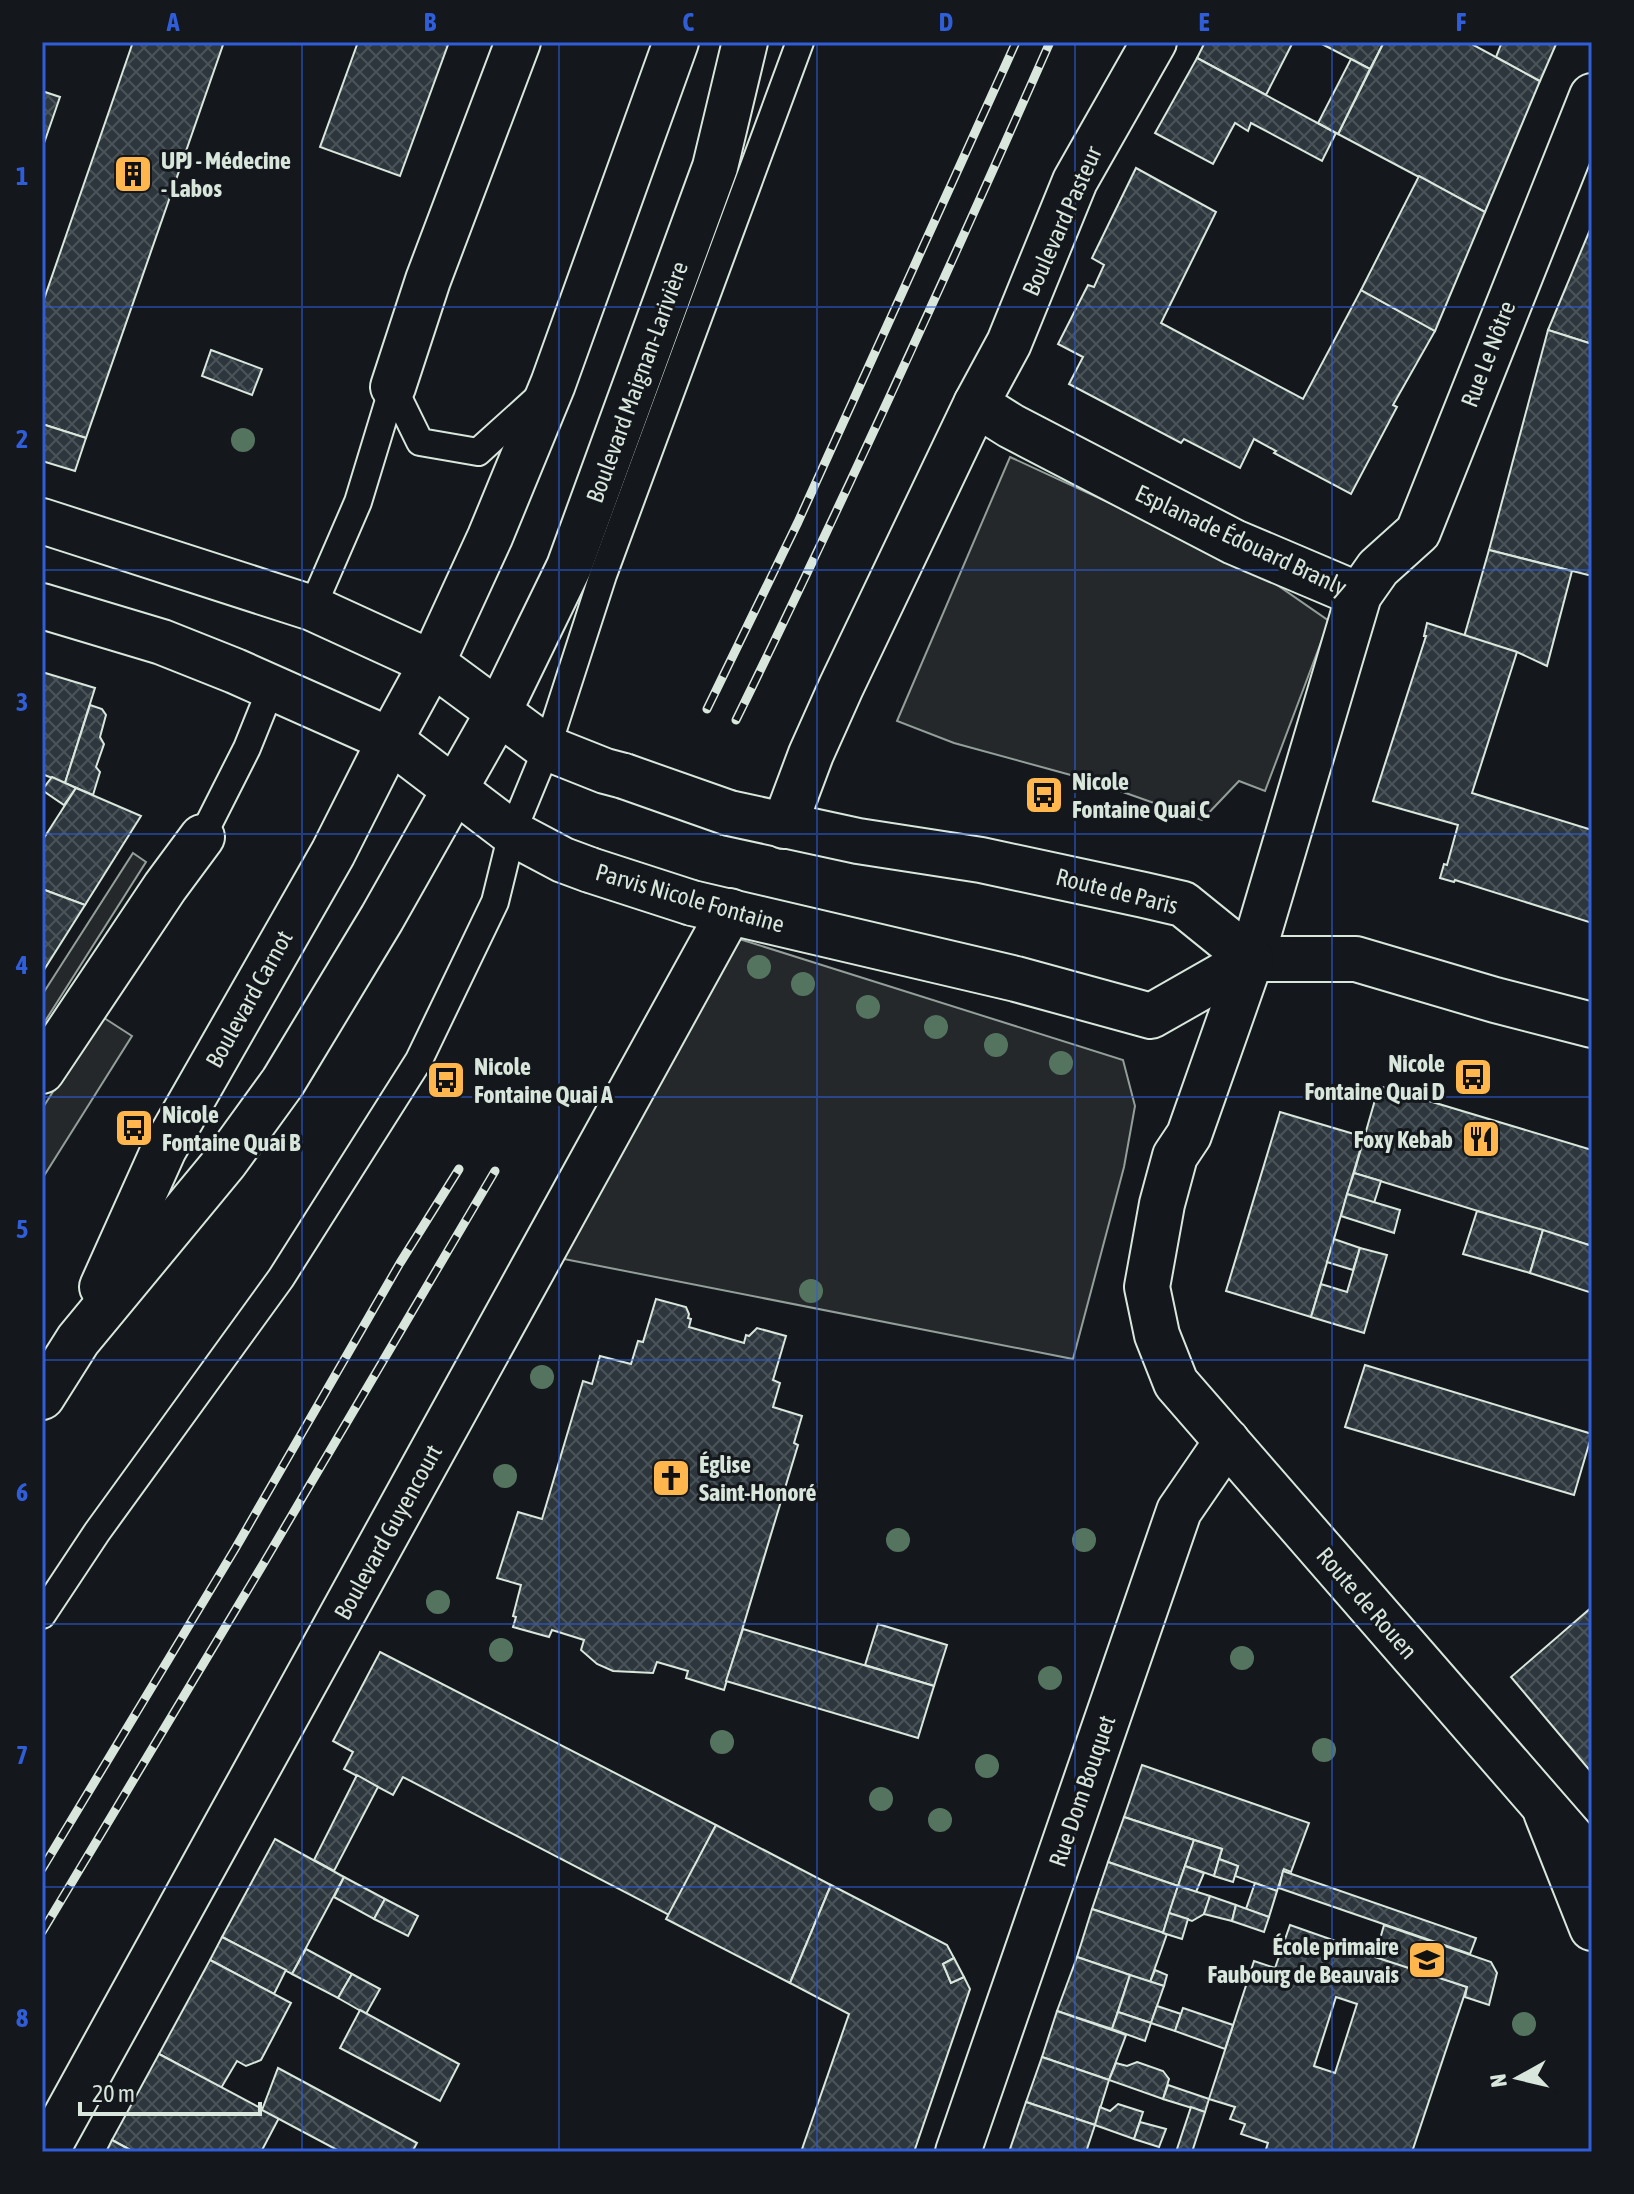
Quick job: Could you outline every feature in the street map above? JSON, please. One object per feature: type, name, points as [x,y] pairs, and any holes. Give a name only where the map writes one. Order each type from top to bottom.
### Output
[{"type":"main road","points":[[393,387],[428,280],[518,42]]},
{"type":"main road","points":[[432,663],[490,537],[553,384],[676,42]]},
{"type":"main road","name":"Boulevard Maignan-Larivière","points":[[499,711],[569,567],[715,167],[745,42]]},
{"type":"main road","name":"Boulevard Pasteur","points":[[976,404],[1009,343],[1075,181],[1154,42]]},
{"type":"main road","name":"Rue Le Nôtre","points":[[1359,595],[1378,568],[1418,532],[1592,96]]},
{"type":"main road","points":[[784,826],[841,687],[976,404]]},
{"type":"main road","name":"Esplanade Édouard Branly","points":[[976,404],[1011,426],[1234,542],[1359,595],[1251,959],[1189,1135],[1175,1156],[1162,1204],[1147,1287],[1157,1335]]},
{"type":"main road","points":[[42,521],[312,608],[432,663],[547,748]]},
{"type":"main road","name":"Parvis Nicole Fontaine","points":[[42,606],[162,642],[272,686],[390,740],[512,833],[563,860],[711,907],[1016,979],[1151,1016],[1251,959]]},
{"type":"main road","name":"Boulevard Carnot","points":[[78,1340],[164,1149],[333,853],[432,663]]},
{"type":"main road","name":"Boulevard Carnot","points":[[42,1397],[78,1340],[225,1162],[283,1082],[499,711]]},
{"type":"main road","name":"Route de Paris","points":[[547,748],[729,813],[858,841],[1012,866],[1183,904],[1251,959]]},
{"type":"main road","points":[[42,1071],[156,899],[202,837]]},
{"type":"main road","name":"Boulevard Guyencourt","points":[[46,2152],[711,907]]},
{"type":"main road","points":[[1251,959],[1356,959],[1592,1025]]},
{"type":"main road","name":"Route de Rouen","points":[[1157,1335],[1176,1383],[1592,1861]]},
{"type":"main road","name":"Rue Dom Bouquet","points":[[958,2152],[1179,1511],[1227,1441]]},
{"type":"main road","points":[[1544,1806],[1592,1928]]},
{"type":"lane","points":[[42,1615],[97,1532],[281,1278],[419,1060],[495,902],[512,833],[547,748],[603,575],[800,42]]},
{"type":"lane","points":[[393,387],[420,442],[478,452],[553,384]]},
{"type":"lane","points":[[312,608],[358,502],[393,387]]},
{"type":"lane","points":[[202,837],[247,748],[272,686]]},
{"type":"shaded area","points":[[1010,457],[1257,571],[1329,621],[1265,791],[1239,781],[1202,820],[1089,780],[954,743],[897,721]]},
{"type":"shaded area","points":[[133,853],[146,862],[42,1026],[42,995]]},
{"type":"shaded area","points":[[733,937],[1123,1060],[1135,1106],[1124,1167],[1073,1359],[559,1258]]},
{"type":"shaded area","points":[[101,1016],[132,1036],[42,1179],[42,1109]]},
{"type":"building","name":"UPJ - Médecine - Labos","points":[[133,42],[224,42],[86,438],[42,424],[42,305]]},
{"type":"building","points":[[358,42],[449,42],[400,176],[320,147]]},
{"type":"building","points":[[1205,42],[1293,42],[1266,95],[1197,58]]},
{"type":"building","points":[[1318,42],[1384,42],[1370,69]]},
{"type":"building","points":[[1384,42],[1468,42],[1540,81],[1485,212],[1338,134]]},
{"type":"building","points":[[1502,42],[1557,42],[1540,81],[1496,57]]},
{"type":"building","points":[[1197,58],[1336,133],[1322,161],[1251,123],[1248,131],[1235,123],[1213,164],[1155,133]]},
{"type":"building","points":[[1351,59],[1370,69],[1338,134],[1318,123]]},
{"type":"building","points":[[42,91],[60,97],[42,149]]},
{"type":"building","points":[[1136,168],[1216,212],[1161,323],[1303,399],[1361,290],[1435,331],[1393,405],[1397,407],[1351,494],[1254,439],[1240,468],[1184,439],[1181,443],[1069,384],[1083,357],[1058,344],[1088,285],[1094,287],[1104,265],[1092,258]]},
{"type":"building","points":[[1419,176],[1485,212],[1435,331],[1361,290]]},
{"type":"building","points":[[1592,225],[1592,344],[1548,330]]},
{"type":"building","points":[[1548,330],[1592,344],[1592,576],[1489,550]]},
{"type":"building","points":[[211,350],[262,369],[252,395],[202,376]]},
{"type":"building","points":[[42,424],[86,438],[75,471],[42,461]]},
{"type":"building","points":[[1489,550],[1572,571],[1547,666],[1517,652],[1464,637]]},
{"type":"building","points":[[1427,623],[1517,652],[1472,793],[1592,830],[1592,923],[1440,878],[1444,864],[1447,865],[1458,825],[1373,801],[1426,636]]},
{"type":"building","points":[[42,672],[95,688],[65,783],[42,774]]},
{"type":"building","points":[[90,705],[102,709],[106,715],[100,737],[104,744],[96,767],[100,772],[93,795],[65,783]]},
{"type":"building","points":[[52,777],[76,788],[64,805],[42,790]]},
{"type":"building","points":[[76,788],[141,816],[85,905],[42,889],[42,841]]},
{"type":"building","points":[[42,889],[85,905],[42,973]]},
{"type":"building","points":[[1379,1086],[1592,1150],[1592,1246],[1354,1173]]},
{"type":"building","points":[[1280,1112],[1364,1137],[1311,1317],[1226,1291]]},
{"type":"building","points":[[1354,1173],[1381,1181],[1374,1203],[1347,1194]]},
{"type":"building","points":[[1347,1194],[1400,1210],[1394,1233],[1341,1216]]},
{"type":"building","points":[[1477,1211],[1543,1230],[1530,1273],[1463,1254]]},
{"type":"building","points":[[1543,1230],[1592,1246],[1592,1293],[1530,1273]]},
{"type":"building","points":[[1334,1239],[1360,1248],[1353,1270],[1327,1262]]},
{"type":"building","points":[[1360,1248],[1387,1255],[1364,1333],[1311,1317],[1321,1284],[1347,1292]]},
{"type":"building","name":"Église Saint-Honoré","points":[[656,1299],[686,1307],[691,1319],[689,1327],[744,1343],[746,1335],[749,1336],[757,1328],[786,1336],[773,1380],[780,1383],[773,1407],[802,1416],[794,1443],[798,1445],[724,1690],[686,1678],[688,1671],[657,1662],[653,1673],[613,1671],[597,1664],[581,1650],[584,1640],[552,1630],[549,1637],[513,1627],[521,1585],[497,1578],[518,1512],[542,1519],[583,1381],[592,1384],[600,1356],[631,1364],[638,1341],[643,1342]]},
{"type":"building","points":[[1365,1365],[1592,1434],[1574,1495],[1345,1427]]},
{"type":"building","points":[[1592,1607],[1592,1773],[1511,1677]]},
{"type":"building","points":[[878,1624],[947,1645],[934,1686],[865,1665]]},
{"type":"building","points":[[743,1629],[934,1686],[918,1738],[726,1681]]},
{"type":"building","points":[[380,1652],[716,1825],[669,1915],[403,1777],[393,1795],[344,1769],[353,1752],[333,1741]]},
{"type":"building","points":[[1142,1765],[1309,1823],[1291,1872],[1284,1869],[1277,1891],[1235,1876],[1238,1866],[1219,1859],[1222,1849],[1124,1817]]},
{"type":"building","points":[[357,1775],[378,1787],[334,1871],[314,1860]]},
{"type":"building","points":[[1124,1817],[1194,1840],[1178,1886],[1108,1862]]},
{"type":"building","points":[[716,1825],[831,1885],[790,1983],[666,1919]]},
{"type":"building","points":[[275,1839],[344,1877],[292,1974],[222,1937]]},
{"type":"building","points":[[1194,1840],[1222,1849],[1214,1876],[1185,1866]]},
{"type":"building","points":[[1219,1859],[1238,1866],[1233,1882],[1214,1876]]},
{"type":"building","points":[[1108,1862],[1178,1886],[1163,1933],[1092,1909]]},
{"type":"building","points":[[1185,1866],[1204,1873],[1196,1892],[1178,1886]]},
{"type":"building","points":[[1283,1871],[1476,1938],[1470,1954],[1279,1888]]},
{"type":"building","points":[[344,1877],[385,1899],[374,1919],[334,1897]]},
{"type":"building","points":[[1255,1883],[1277,1891],[1269,1917],[1246,1909]]},
{"type":"building","points":[[831,1885],[947,1945],[954,1958],[943,1964],[951,1983],[964,1977],[970,1989],[914,2152],[801,2152],[849,2014],[790,1983]]},
{"type":"building","points":[[1178,1886],[1210,1896],[1204,1914],[1192,1921],[1169,1913]]},
{"type":"building","points":[[1210,1896],[1236,1905],[1232,1921],[1204,1914]]},
{"type":"building","points":[[385,1899],[418,1916],[408,1936],[374,1919]]},
{"type":"building","points":[[1236,1905],[1269,1917],[1264,1932],[1232,1921]]},
{"type":"building","points":[[1092,1909],[1167,1934],[1150,1982],[1077,1957]]},
{"type":"building","points":[[1169,1913],[1188,1919],[1182,1939],[1163,1933]]},
{"type":"building","points":[[1290,1925],[1467,1987],[1412,2152],[1265,2152],[1268,2143],[1241,2134],[1245,2124],[1230,2119],[1235,2107],[1209,2099],[1254,1961],[1275,1968]],"holes":[[[1336,1997],[1357,2004],[1335,2073],[1314,2066]]]},
{"type":"building","points":[[1384,1925],[1491,1962],[1497,1973],[1489,2005],[1465,1997],[1467,1987],[1375,1957]]},
{"type":"building","points":[[222,1937],[286,1970],[274,1994],[210,1960]]},
{"type":"building","points":[[306,1949],[352,1974],[338,1998],[292,1974]]},
{"type":"building","points":[[1077,1957],[1130,1975],[1112,2029],[1057,2011]]},
{"type":"building","points":[[954,1958],[964,1977],[951,1983],[943,1964]]},
{"type":"building","points":[[210,1960],[291,2003],[261,2060],[246,2066],[237,2061],[221,2088],[159,2054]]},
{"type":"building","points":[[1155,1970],[1167,1975],[1164,1986],[1150,1982]]},
{"type":"building","points":[[352,1974],[380,1989],[366,2014],[338,1998]]},
{"type":"building","points":[[1130,1975],[1164,1986],[1151,2023],[1118,2012]]},
{"type":"building","points":[[1157,2006],[1181,2014],[1175,2031],[1151,2023]]},
{"type":"building","points":[[1183,2008],[1233,2025],[1225,2049],[1175,2031]]},
{"type":"building","points":[[360,2010],[459,2064],[440,2101],[340,2048]]},
{"type":"building","points":[[1057,2011],[1126,2035],[1109,2080],[1042,2057]]},
{"type":"building","points":[[1118,2012],[1151,2023],[1145,2041],[1112,2029]]},
{"type":"building","points":[[159,2054],[279,2118],[261,2152],[134,2152],[112,2140]]},
{"type":"building","points":[[1042,2057],[1109,2080],[1095,2125],[1026,2102]]},
{"type":"building","points":[[1137,2062],[1163,2071],[1169,2079],[1163,2099],[1109,2080],[1116,2063],[1127,2066]]},
{"type":"building","points":[[278,2068],[417,2143],[412,2152],[341,2152],[262,2110]]},
{"type":"building","points":[[1168,2085],[1209,2099],[1205,2112],[1163,2099]]},
{"type":"building","points":[[1026,2102],[1095,2125],[1086,2152],[1009,2152]]},
{"type":"building","points":[[1118,2104],[1143,2112],[1134,2139],[1095,2125],[1100,2107],[1110,2111]]},
{"type":"building","points":[[1191,2107],[1205,2112],[1192,2152],[1176,2152]]},
{"type":"building","points":[[1140,2122],[1166,2129],[1159,2147],[1134,2139]]},
{"type":"building","points":[[112,2140],[134,2152],[106,2152]]},
{"type":"railway","points":[[707,709],[798,522],[1016,42]]},
{"type":"railway","points":[[736,720],[896,382],[1050,42]]},
{"type":"railway","points":[[42,1869],[235,1549],[400,1263],[459,1169]]},
{"type":"railway","points":[[42,1932],[495,1171]]},
{"type":"place","name":"UPJ - Médecine - Labos","points":[[133,174]]},
{"type":"place","name":"Nicole Fontaine Quai C","points":[[1044,795]]},
{"type":"place","name":"Nicole Fontaine Quai D","points":[[1473,1077]]},
{"type":"place","name":"Nicole Fontaine Quai A","points":[[446,1080]]},
{"type":"place","name":"Nicole Fontaine Quai B","points":[[134,1128]]},
{"type":"place","name":"Foxy Kebab","points":[[1481,1139]]},
{"type":"place","name":"Église Saint-Honoré","points":[[671,1478]]},
{"type":"place","name":"École primaire Faubourg de Beauvais","points":[[1427,1960]]}]
